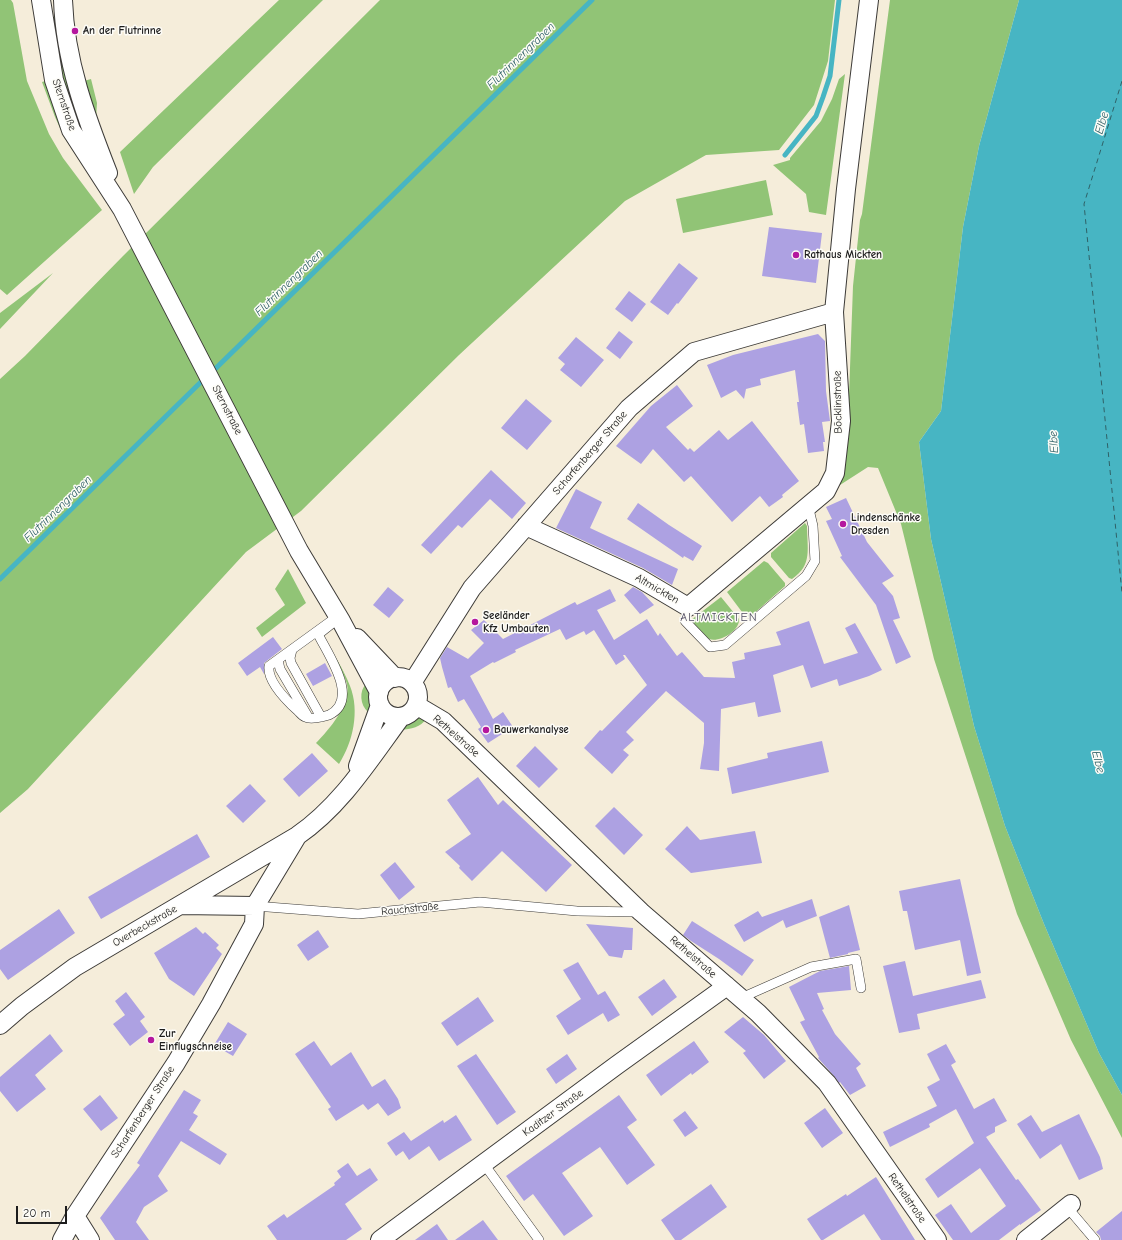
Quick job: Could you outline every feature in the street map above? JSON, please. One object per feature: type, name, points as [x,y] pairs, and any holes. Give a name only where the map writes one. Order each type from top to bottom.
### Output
[{"type":"street","name":"Sternstraße","points":[[41,0],[54,80],[71,130],[119,204],[299,551],[339,619],[379,698]]},
{"type":"street","name":"Sternstraße","points":[[63,0],[68,52],[78,92],[90,129],[119,204]]},
{"type":"street","name":"Böcklinstraße","points":[[826,491],[835,472],[841,422],[834,312],[846,189],[869,0]]},
{"type":"street","name":"Scharfenberger Straße","points":[[404,680],[472,588],[629,408],[694,352],[834,312]]},
{"type":"street","name":"Altmickten","points":[[526,526],[639,578],[688,607],[826,491]]},
{"type":"street","name":"Sternstraße","points":[[339,619],[404,680]]},
{"type":"street","points":[[404,680],[416,688],[418,699],[413,710],[407,715],[394,717],[383,710],[379,698],[385,682],[404,680]]},
{"type":"street","name":"Scharfenberger Straße","points":[[350,786],[379,698]]},
{"type":"street","name":"Rethelstraße","points":[[416,705],[443,721],[641,912],[758,1013],[827,1083],[937,1240]]},
{"type":"street","name":"Scharfenberger Straße","points":[[62,1240],[75,1216],[176,1062],[211,1004],[254,924],[255,906],[297,836],[309,828],[331,808],[350,786],[401,717]]},
{"type":"street","name":"Overbeckstraße","points":[[0,1025],[22,1006],[75,967],[297,836]]},
{"type":"street","name":"Rauchstraße","points":[[180,905],[255,906]]},
{"type":"street","name":"Kaditzer Straße","points":[[380,1240],[727,986]]},
{"type":"street","points":[[1026,1240],[1069,1205]]},
{"type":"street","points":[[75,1216],[90,1240]]},
{"type":"lane","points":[[688,607],[685,621],[710,647],[725,644],[806,576],[815,561],[813,526],[808,505]]},
{"type":"lane","points":[[339,619],[318,636],[339,674],[342,688],[341,700],[336,709],[329,715],[308,718],[280,669],[278,660],[339,619]]},
{"type":"lane","points":[[292,650],[290,658],[291,663],[321,717]]},
{"type":"lane","name":"Rauchstraße","points":[[255,906],[358,914],[480,902],[578,911],[641,912]]},
{"type":"lane","points":[[741,998],[811,967],[856,959],[861,988]]},
{"type":"lane","points":[[484,1164],[539,1240]]},
{"type":"lane","points":[[1069,1205],[1095,1240]]},
{"type":"green space","points":[[0,0],[11,0],[13,3],[27,81],[49,134],[63,158],[102,210],[7,295],[0,289]]},
{"type":"green space","points":[[279,0],[323,0],[153,167],[134,194],[120,152]]},
{"type":"green space","points":[[380,0],[835,0],[828,61],[814,105],[779,150],[706,155],[625,201],[459,355],[301,511],[246,552],[28,789],[0,813],[0,379],[25,356],[123,256]]},
{"type":"green space","points":[[890,0],[1019,0],[979,146],[963,227],[941,411],[919,442],[931,539],[974,726],[1005,826],[1044,924],[1099,1053],[1122,1095],[1122,1138],[1071,1040],[1017,914],[934,659],[901,524],[878,468],[868,467],[840,485],[837,483],[847,450],[853,286],[860,220]]},
{"type":"green space","points":[[50,17],[56,17],[82,124],[79,125],[64,82]]},
{"type":"green space","points":[[845,74],[826,215],[809,212],[806,194],[773,165],[790,160],[790,158],[821,121],[832,99],[839,79]]},
{"type":"green space","points":[[91,79],[97,103],[96,119],[84,81]]},
{"type":"green space","points":[[49,80],[81,163],[64,137],[55,117],[42,82]]},
{"type":"green space","points":[[766,180],[773,215],[683,233],[676,199]]},
{"type":"green space","points":[[53,273],[0,329],[0,313]]},
{"type":"green space","points":[[805,523],[807,526],[808,549],[806,562],[799,574],[792,579],[789,578],[771,557],[771,553]]},
{"type":"green space","points":[[764,561],[768,563],[785,583],[785,586],[750,617],[745,616],[727,592]]},
{"type":"green space","points":[[288,569],[306,603],[262,637],[256,628],[285,605],[275,589]]},
{"type":"green space","points":[[721,597],[739,619],[733,632],[723,638],[713,640],[706,637],[691,620]]},
{"type":"green space","points":[[325,639],[348,680],[353,696],[355,716],[354,726],[348,746],[339,764],[316,743],[338,716],[346,700],[347,692],[347,684],[345,679]]},
{"type":"green space","points":[[366,684],[370,691],[371,698],[368,712],[363,706],[361,698],[362,690]]},
{"type":"green space","points":[[409,719],[426,719],[424,722],[415,727],[401,730]]},
{"type":"water","name":"Elbe","points":[[1019,0],[1122,0],[1122,1095],[1099,1053],[1044,924],[1005,826],[974,726],[931,539],[919,442],[941,411],[963,227],[979,146]]},
{"type":"building","name":"Rathaus Mickten","points":[[769,227],[822,233],[816,283],[762,276]]},
{"type":"building","points":[[679,263],[698,278],[668,315],[650,302]]},
{"type":"building","points":[[629,291],[646,304],[632,322],[615,309]]},
{"type":"building","points":[[619,331],[633,342],[620,359],[606,348]]},
{"type":"building","points":[[818,334],[825,341],[826,391],[830,421],[822,422],[825,442],[823,442],[824,451],[808,453],[804,424],[800,425],[795,370],[760,379],[761,385],[746,389],[744,399],[736,390],[721,398],[707,365],[733,355]]},
{"type":"building","points":[[576,337],[604,360],[581,387],[560,370],[565,364],[558,358]]},
{"type":"building","points":[[677,385],[693,406],[666,427],[688,450],[690,448],[694,452],[719,430],[728,440],[752,421],[799,481],[782,495],[783,497],[769,507],[760,496],[732,522],[691,476],[684,482],[653,449],[641,464],[616,446],[651,406]]},
{"type":"building","points":[[526,399],[552,421],[527,450],[501,428]]},
{"type":"building","points":[[491,470],[526,503],[512,519],[490,499],[462,528],[458,525],[431,554],[421,545]]},
{"type":"building","points":[[576,489],[602,502],[590,528],[678,569],[672,585],[643,568],[556,528]]},
{"type":"building","points":[[846,498],[867,542],[894,576],[882,583],[893,596],[900,618],[893,620],[911,657],[896,664],[876,605],[840,557],[842,556],[826,521],[832,519],[826,507]]},
{"type":"building","points":[[638,503],[702,546],[693,561],[684,556],[683,558],[627,519]]},
{"type":"building","points":[[388,587],[404,600],[389,618],[373,605]]},
{"type":"building","points":[[633,587],[642,592],[654,605],[640,614],[624,595]]},
{"type":"building","points":[[610,589],[616,601],[597,610],[614,640],[647,619],[658,636],[660,633],[677,656],[682,652],[704,677],[735,678],[732,662],[745,659],[744,653],[781,645],[776,632],[809,621],[824,664],[858,653],[845,628],[855,623],[882,670],[839,686],[837,679],[811,688],[803,665],[773,675],[781,712],[758,717],[755,702],[721,709],[719,771],[700,769],[704,743],[704,723],[666,691],[626,732],[634,740],[623,750],[629,755],[612,774],[584,748],[600,730],[602,731],[647,685],[625,655],[623,655],[625,659],[616,665],[594,630],[586,635],[584,631],[566,640],[560,629],[515,650],[516,652],[494,663],[493,662],[470,676],[493,719],[503,712],[513,727],[488,743],[478,729],[481,727],[464,699],[458,702],[451,687],[448,688],[440,658],[447,647],[468,659],[484,643],[471,630],[484,620],[503,639],[575,602],[577,605]]},
{"type":"building","points":[[273,637],[282,649],[264,663],[264,674],[260,667],[247,676],[238,663]]},
{"type":"building","points":[[325,663],[332,676],[313,686],[306,674]]},
{"type":"building","points":[[822,741],[829,772],[732,794],[727,768],[768,758],[767,753]]},
{"type":"building","points":[[535,746],[558,769],[539,788],[516,766]]},
{"type":"building","points":[[312,753],[328,771],[299,797],[283,779]]},
{"type":"building","points":[[478,777],[498,805],[503,800],[572,865],[546,892],[502,851],[472,881],[459,868],[460,866],[445,852],[471,834],[447,800]]},
{"type":"building","points":[[250,784],[266,801],[243,823],[226,806]]},
{"type":"building","points":[[614,807],[643,835],[624,855],[595,826]]},
{"type":"building","points":[[687,826],[700,840],[755,831],[762,863],[691,873],[665,849]]},
{"type":"building","points":[[197,834],[210,857],[101,919],[88,897]]},
{"type":"building","points":[[395,862],[415,887],[399,900],[380,875]]},
{"type":"building","points":[[960,879],[981,973],[967,976],[960,940],[915,950],[907,911],[903,911],[899,891]]},
{"type":"building","points":[[812,899],[817,916],[786,928],[783,920],[744,942],[734,925],[758,911],[762,917]]},
{"type":"building","points":[[849,905],[860,950],[830,958],[819,917]]},
{"type":"building","points":[[59,909],[75,933],[8,980],[0,969],[0,950]]},
{"type":"building","points":[[692,921],[754,960],[742,976],[683,935]]},
{"type":"building","points":[[586,924],[633,928],[632,950],[624,950],[622,958],[609,956]]},
{"type":"building","points":[[196,927],[203,934],[205,932],[219,945],[216,948],[222,954],[194,996],[169,979],[154,953]]},
{"type":"building","points":[[318,930],[329,947],[308,961],[297,945]]},
{"type":"building","points":[[905,961],[913,996],[981,980],[986,998],[917,1014],[920,1029],[899,1033],[883,966]]},
{"type":"building","points":[[578,962],[598,995],[605,991],[620,1015],[608,1022],[603,1013],[568,1035],[556,1016],[581,999],[563,970]]},
{"type":"building","points":[[849,966],[851,990],[817,993],[824,1009],[822,1010],[835,1034],[861,1064],[856,1068],[866,1086],[850,1095],[818,1058],[819,1057],[800,1022],[805,1020],[789,987],[820,971]]},
{"type":"building","points":[[664,979],[677,997],[652,1016],[638,997]]},
{"type":"building","points":[[126,992],[145,1017],[140,1021],[148,1032],[130,1046],[113,1024],[125,1015],[115,1001]]},
{"type":"building","points":[[478,997],[494,1021],[457,1046],[441,1023]]},
{"type":"building","points":[[743,1017],[764,1035],[786,1061],[764,1079],[743,1053],[746,1051],[724,1032]]},
{"type":"building","points":[[228,1022],[247,1034],[233,1056],[214,1045]]},
{"type":"building","points":[[50,1034],[63,1051],[35,1075],[46,1089],[17,1112],[0,1091],[0,1077]]},
{"type":"building","points":[[314,1041],[331,1066],[351,1052],[372,1087],[385,1079],[398,1099],[401,1108],[388,1116],[378,1103],[368,1110],[363,1104],[336,1121],[328,1109],[331,1107],[295,1054]]},
{"type":"building","points":[[694,1041],[709,1062],[692,1075],[691,1073],[661,1096],[646,1075]]},
{"type":"building","points":[[946,1044],[956,1062],[951,1065],[974,1109],[994,1098],[1007,1121],[995,1127],[995,1132],[986,1137],[1016,1180],[1018,1179],[1041,1210],[999,1240],[953,1240],[935,1215],[951,1204],[971,1233],[1006,1206],[980,1168],[938,1198],[925,1179],[974,1143],[956,1109],[929,1124],[930,1127],[890,1147],[883,1132],[937,1106],[927,1087],[940,1080],[927,1054]]},
{"type":"building","points":[[476,1054],[516,1112],[497,1125],[457,1066]]},
{"type":"building","points":[[567,1054],[577,1069],[556,1084],[546,1069]]},
{"type":"building","points":[[184,1090],[201,1100],[193,1113],[198,1116],[189,1130],[227,1154],[220,1165],[181,1141],[158,1176],[168,1191],[144,1207],[136,1222],[149,1240],[115,1240],[100,1218],[140,1165],[137,1163]]},
{"type":"building","points":[[100,1095],[118,1118],[101,1131],[83,1109]]},
{"type":"building","points":[[619,1095],[637,1120],[627,1127],[655,1165],[627,1185],[600,1147],[562,1173],[593,1216],[564,1236],[533,1194],[524,1201],[506,1176]]},
{"type":"building","points":[[825,1108],[843,1133],[822,1148],[804,1123]]},
{"type":"building","points":[[685,1111],[698,1128],[685,1137],[673,1120]]},
{"type":"building","points":[[1079,1114],[1100,1157],[1103,1169],[1079,1180],[1061,1144],[1040,1159],[1017,1124],[1031,1115],[1042,1132]]},
{"type":"building","points":[[456,1115],[472,1140],[439,1161],[429,1146],[409,1160],[403,1151],[396,1156],[387,1143],[404,1132],[411,1141],[443,1120],[444,1123]]},
{"type":"building","points":[[348,1163],[357,1176],[370,1168],[378,1180],[345,1204],[362,1229],[346,1240],[277,1240],[267,1226],[284,1214],[287,1218],[335,1185],[334,1183],[341,1177],[337,1171]]},
{"type":"building","points":[[876,1177],[915,1240],[881,1240],[864,1214],[821,1240],[807,1219]]},
{"type":"building","points":[[711,1184],[727,1207],[681,1240],[675,1240],[661,1220]]},
{"type":"building","points":[[1122,1211],[1122,1240],[1101,1240],[1100,1236],[1096,1232]]},
{"type":"building","points":[[483,1220],[498,1240],[455,1240]]},
{"type":"building","points":[[437,1224],[448,1240],[415,1240]]},
{"type":"waterway","name":"Flutrinnengraben","points":[[211,373],[592,0]]},
{"type":"waterway","points":[[785,155],[816,116],[823,97],[830,76],[839,0]]},
{"type":"waterway","name":"Flutrinnengraben","points":[[0,579],[205,378]]},
{"type":"ferry route","points":[[1122,81],[1084,204],[1122,593]]},
{"type":"place","name":"An der Flutrinne","points":[[75,31]]},
{"type":"place","name":"Rathaus Mickten","points":[[796,255]]},
{"type":"place","name":"Lindenschänke Dresden","points":[[843,524]]},
{"type":"place","name":"Seeländer Kfz Umbauten","points":[[475,622]]},
{"type":"place","name":"Bauwerkanalyse","points":[[486,730]]},
{"type":"place","name":"Zur Einflugschneise","points":[[151,1040]]},
{"type":"district","name":"ALTMICKTEN","points":[[719,618]]}]
